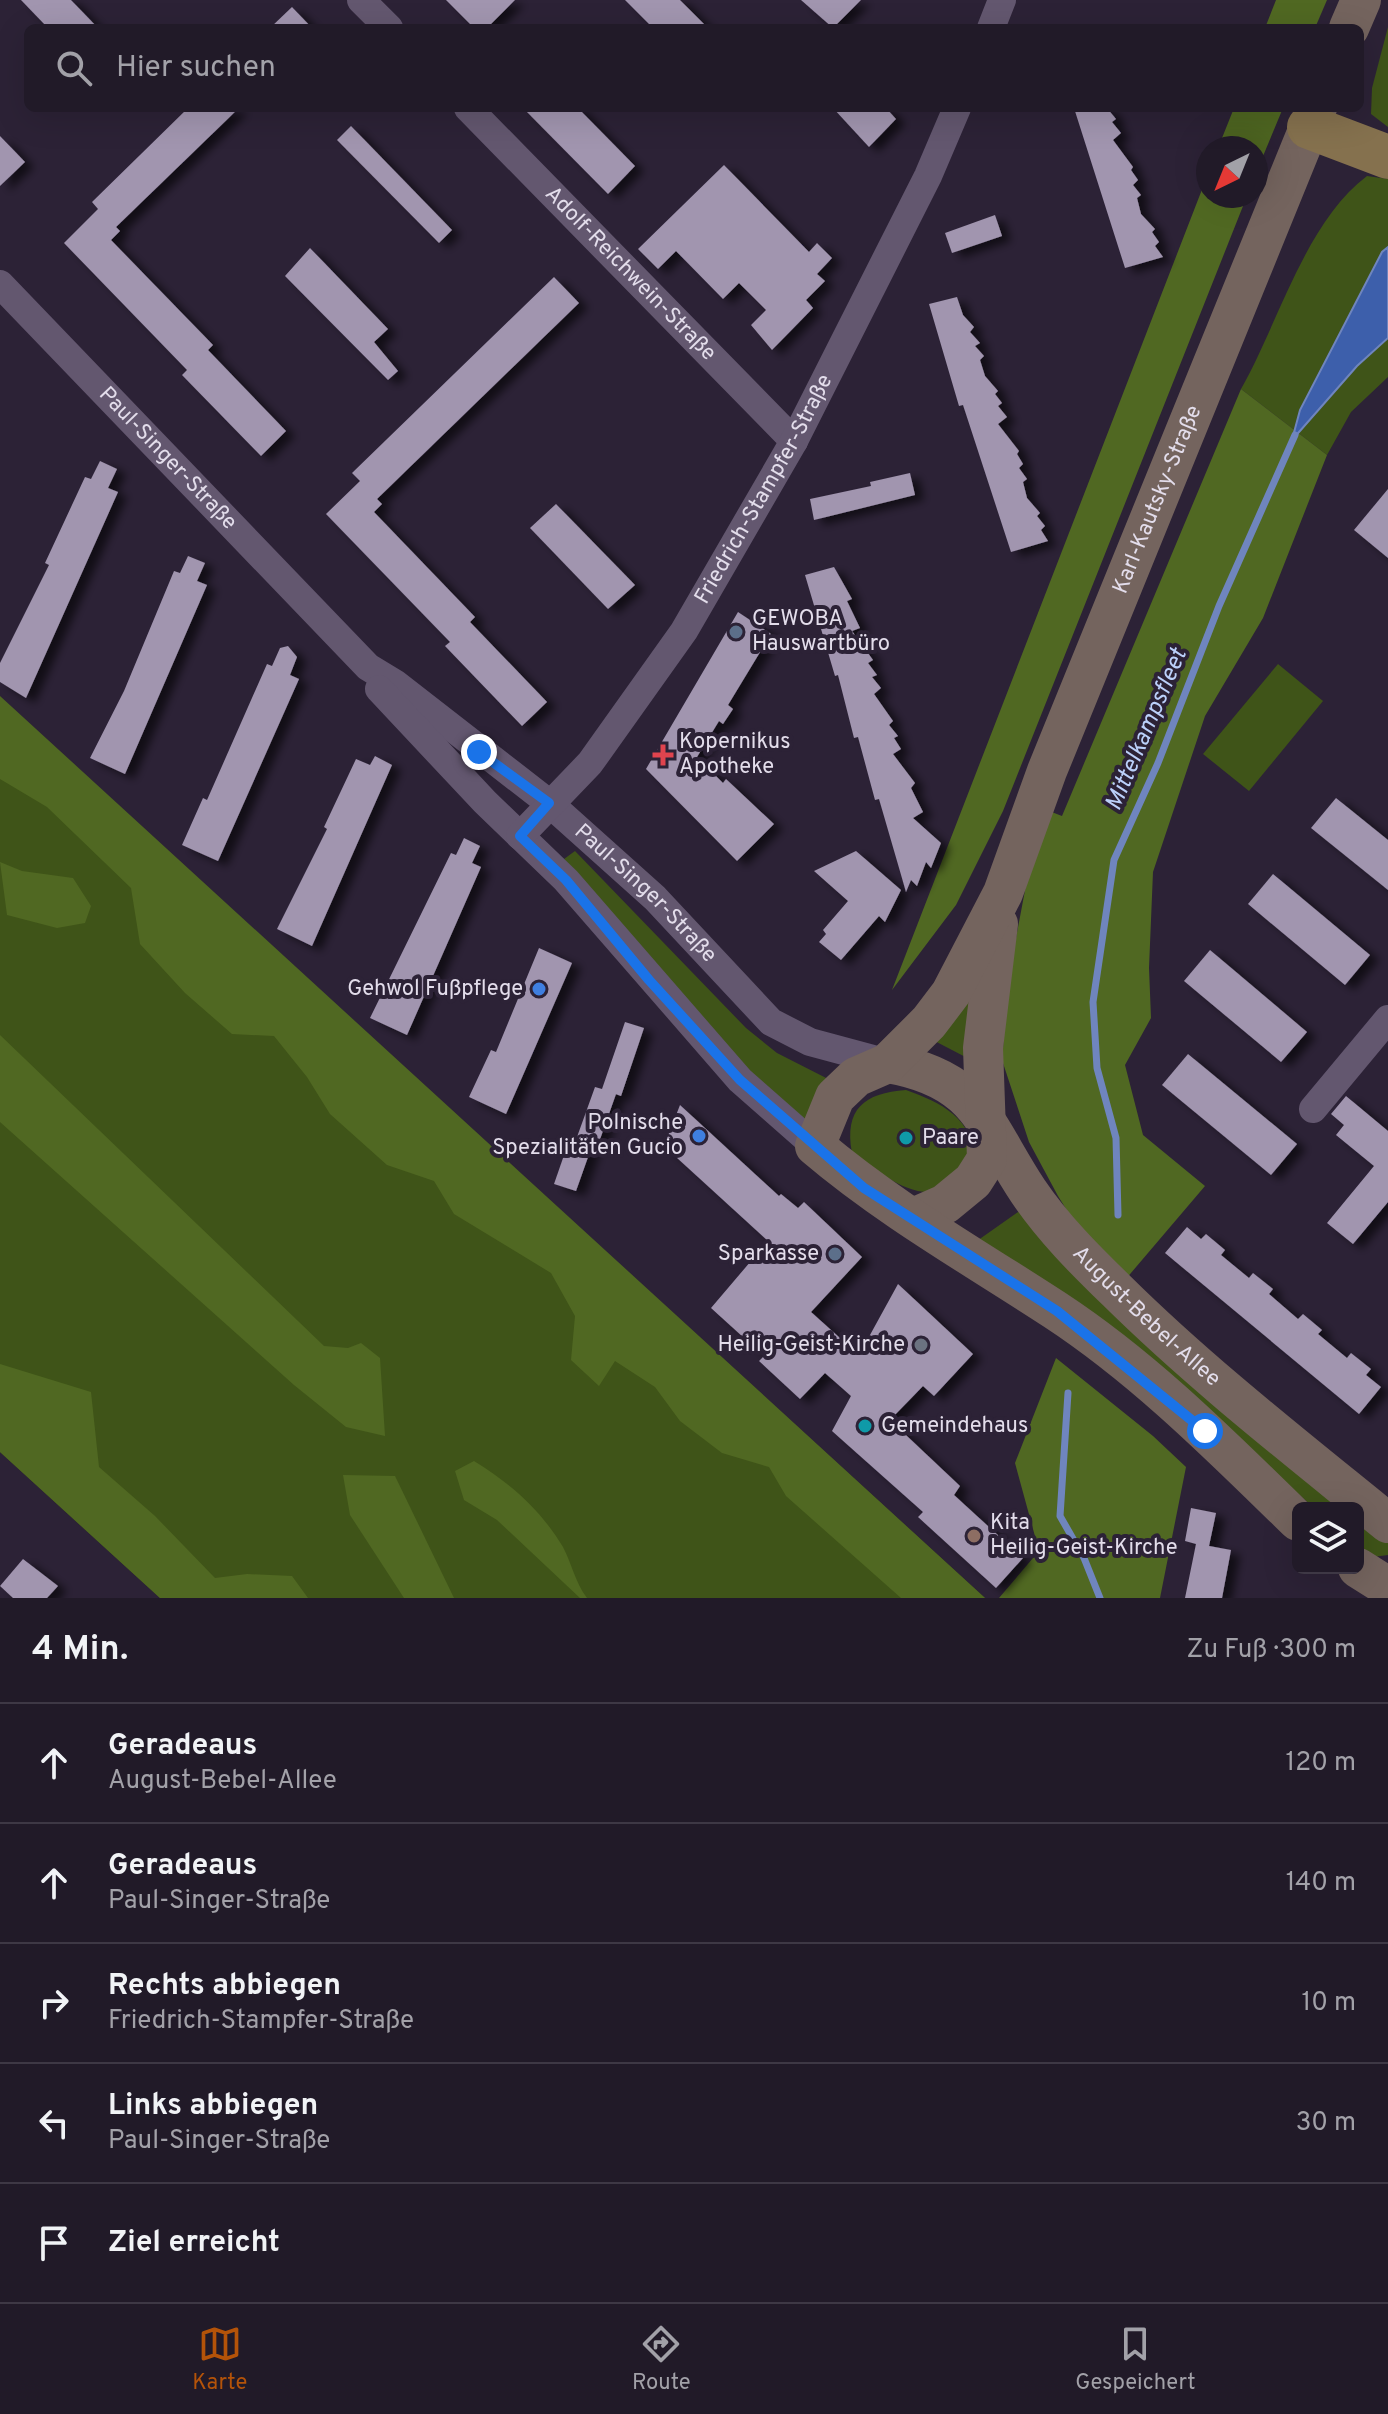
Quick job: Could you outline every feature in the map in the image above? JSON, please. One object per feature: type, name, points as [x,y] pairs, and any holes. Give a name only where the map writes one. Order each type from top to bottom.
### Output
[{"type":"main road","points":[[1313,117],[1388,157]]},
{"type":"street","points":[[361,0],[385,24]]},
{"type":"street","points":[[993,24],[1002,0]]},
{"type":"street","points":[[1351,24],[1361,0]]},
{"type":"street","name":"Adolf-Reichwein-Straße","points":[[472,112],[794,441]]},
{"type":"street","name":"Friedrich-Stampfer-Straße","points":[[520,836],[590,763],[684,631],[794,441],[928,176],[955,112]]},
{"type":"street","name":"Karl-Kautsky-Straße","points":[[815,1146],[835,1097],[856,1077],[888,1063],[951,993],[1003,893],[1047,771],[1313,117]]},
{"type":"street","name":"Paul-Singer-Straße","points":[[0,284],[368,667],[396,684],[549,803],[655,898],[771,1022],[810,1042],[940,1078]]},
{"type":"street","name":"Paul-Singer-Straße","points":[[368,667],[381,692],[566,880],[649,980],[740,1080],[864,1188],[913,1218]]},
{"type":"street","name":"Karl-Kautsky-Straße","points":[[913,1218],[945,1204],[973,1181],[987,1159],[988,1119],[983,1048],[1003,893]]},
{"type":"street","points":[[1313,1109],[1388,1019]]},
{"type":"street","name":"August-Bebel-Allee","points":[[940,1078],[988,1119],[1028,1192],[1076,1251],[1162,1336],[1388,1523]]},
{"type":"street","points":[[913,1218],[1057,1311],[1129,1367],[1205,1431],[1292,1515]]},
{"type":"street","points":[[1364,1572],[1388,1587]]},
{"type":"green space","points":[[1276,0],[1327,0],[1317,24],[1267,24]]},
{"type":"green space","points":[[1388,27],[1388,127],[1371,114],[1372,88]]},
{"type":"green space","points":[[1232,112],[1281,112],[1268,144],[1268,136],[1223,136]]},
{"type":"green space","points":[[1367,176],[1388,179],[1388,377],[1351,412],[1327,455],[1241,389],[1310,246],[1345,196]]},
{"type":"green space","points":[[1196,205],[1196,208],[1242,208],[1003,811],[956,905],[892,990]]},
{"type":"green space","points":[[1241,389],[1327,455],[1263,618],[1205,716],[1153,872],[1149,968],[1151,1018],[1125,1065],[1143,1135],[1205,1186],[1125,1280],[1086,1241],[1029,1142],[1002,1060],[1009,975],[1026,885],[1049,811],[1062,816]]},
{"type":"green space","points":[[1278,664],[1323,701],[1249,791],[1203,754]]},
{"type":"green space","points":[[0,696],[985,1598],[901,1598],[786,1496],[769,1467],[722,1453],[680,1421],[655,1387],[615,1361],[599,1386],[571,1360],[575,1316],[551,1273],[454,1214],[434,1181],[387,1165],[330,1114],[307,1077],[274,1036],[232,1034],[185,993],[140,944],[131,888],[47,807],[0,779]]},
{"type":"green space","points":[[0,699],[985,1598],[160,1598],[0,1452]]},
{"type":"green space","points":[[575,851],[746,1028],[777,1053],[836,1083],[812,1127],[766,1092],[564,859]]},
{"type":"green space","points":[[0,862],[22,871],[73,878],[91,906],[85,923],[57,928],[7,915]]},
{"type":"green space","points":[[981,951],[975,1062],[927,1037]]},
{"type":"green space","points":[[0,1035],[324,1346],[348,1348],[361,1343],[380,1358],[385,1436],[346,1427],[294,1385],[0,1122]]},
{"type":"green space","points":[[906,1090],[953,1114],[968,1134],[975,1161],[948,1187],[923,1192],[910,1189],[852,1153],[851,1125],[860,1106],[879,1095]]},
{"type":"green space","points":[[1021,1210],[1344,1502],[1307,1502],[1211,1416],[974,1243]]},
{"type":"green space","points":[[1056,1358],[1153,1436],[1186,1467],[1160,1598],[999,1598],[1039,1551],[1015,1463]]},
{"type":"green space","points":[[0,1364],[91,1392],[99,1467],[155,1516],[215,1578],[247,1574],[292,1576],[308,1598],[160,1598],[0,1452]]},
{"type":"green space","points":[[474,1461],[512,1488],[545,1521],[563,1547],[587,1598],[580,1598],[497,1520],[464,1500],[455,1471]]},
{"type":"green space","points":[[343,1475],[395,1476],[454,1598],[404,1598],[350,1515]]},
{"type":"green space","points":[[1364,1519],[1388,1541],[1388,1555],[1373,1557],[1364,1550]]},
{"type":"water","points":[[1388,247],[1388,338],[1357,366],[1292,440],[1300,410],[1382,252]]},
{"type":"building","points":[[21,0],[71,0],[94,24],[44,24]]},
{"type":"building","points":[[446,0],[515,0],[491,24],[470,24]]},
{"type":"building","points":[[625,0],[680,0],[704,24],[649,24]]},
{"type":"building","points":[[801,0],[861,0],[837,24],[828,24]]},
{"type":"building","points":[[292,7],[308,24],[274,24]]},
{"type":"building","points":[[184,112],[235,112],[116,227],[120,231],[111,240],[213,345],[208,350],[286,431],[261,456],[182,375],[187,370],[64,243],[98,209],[92,202]]},
{"type":"building","points":[[527,112],[582,112],[635,166],[608,194]]},
{"type":"building","points":[[837,112],[890,112],[896,119],[869,147]]},
{"type":"building","points":[[1075,112],[1110,112],[1116,119],[1112,122],[1121,133],[1113,140],[1133,167],[1131,170],[1138,180],[1133,185],[1141,195],[1137,198],[1141,214],[1155,229],[1152,232],[1159,242],[1155,246],[1163,257],[1125,268]]},
{"type":"building","points":[[351,126],[452,230],[439,243],[337,140]]},
{"type":"building","points":[[0,136],[25,162],[0,186]]},
{"type":"building","points":[[724,165],[809,252],[817,243],[832,258],[817,274],[825,281],[806,300],[813,308],[772,350],[751,325],[766,310],[739,283],[723,299],[676,251],[658,269],[638,249]]},
{"type":"building","points":[[995,215],[1002,236],[952,253],[945,233]]},
{"type":"building","points":[[310,248],[388,329],[374,342],[398,371],[388,380],[285,276]]},
{"type":"building","points":[[554,277],[579,303],[377,499],[382,504],[374,512],[475,617],[470,622],[547,702],[522,726],[445,646],[450,642],[326,514],[360,481],[352,473]]},
{"type":"building","points":[[957,297],[963,315],[974,327],[970,332],[980,343],[975,346],[984,356],[980,360],[985,376],[998,391],[995,394],[1002,403],[998,406],[1007,417],[998,424],[1019,451],[1017,454],[1023,464],[1019,468],[1027,479],[1023,482],[1027,498],[1040,513],[1037,516],[1045,526],[1041,530],[1048,541],[1011,552],[963,405],[959,406],[929,304]]},
{"type":"building","points":[[100,461],[117,469],[108,488],[118,492],[26,698],[0,682],[0,663],[49,565],[45,563],[85,477],[91,479]]},
{"type":"building","points":[[910,473],[915,495],[814,520],[810,499],[871,486],[870,482]]},
{"type":"building","points":[[1388,489],[1388,558],[1354,530]]},
{"type":"building","points":[[556,504],[635,585],[608,609],[530,528]]},
{"type":"building","points":[[188,556],[205,563],[197,581],[207,585],[125,774],[90,758],[124,691],[174,571],[180,573]]},
{"type":"building","points":[[834,567],[852,599],[847,601],[860,628],[852,631],[873,660],[868,663],[877,675],[872,677],[881,688],[874,694],[893,721],[889,725],[898,736],[894,738],[901,749],[893,754],[915,783],[911,788],[923,812],[913,818],[941,843],[931,868],[926,862],[917,886],[911,880],[906,892],[879,799],[875,800],[858,737],[854,738],[838,675],[835,676],[805,575]]},
{"type":"building","points":[[738,612],[771,634],[728,705],[733,709],[723,724],[719,721],[697,757],[723,783],[726,779],[774,824],[737,861],[646,769]]},
{"type":"building","points":[[288,646],[297,657],[290,675],[299,679],[218,861],[182,845],[203,798],[207,800],[267,664],[272,666],[280,648]]},
{"type":"building","points":[[375,756],[392,765],[312,946],[277,929],[327,829],[324,827],[356,759],[370,765]]},
{"type":"building","points":[[1336,798],[1388,840],[1388,890],[1311,828]]},
{"type":"building","points":[[464,838],[480,846],[472,863],[481,867],[407,1035],[370,1018],[451,853],[456,855]]},
{"type":"building","points":[[856,851],[901,890],[885,922],[879,916],[841,960],[819,942],[826,934],[823,930],[848,901],[814,871]]},
{"type":"building","points":[[1273,874],[1370,955],[1345,985],[1248,904]]},
{"type":"building","points":[[539,948],[572,963],[506,1114],[469,1097],[491,1050],[496,1052]]},
{"type":"building","points":[[1210,950],[1307,1032],[1281,1062],[1184,981]]},
{"type":"building","points":[[625,1022],[644,1028],[621,1096],[616,1094],[598,1145],[577,1137],[595,1087],[602,1089]]},
{"type":"building","points":[[1188,1054],[1297,1144],[1271,1175],[1162,1085]]},
{"type":"building","points":[[1346,1096],[1388,1131],[1388,1202],[1353,1244],[1327,1223],[1374,1166],[1336,1135],[1344,1125],[1331,1114]]},
{"type":"building","points":[[680,1105],[779,1196],[781,1194],[798,1208],[804,1202],[862,1257],[811,1312],[859,1355],[898,1284],[973,1354],[934,1396],[923,1386],[890,1420],[960,1486],[954,1495],[1023,1558],[996,1588],[918,1517],[923,1512],[832,1431],[851,1396],[825,1373],[800,1399],[759,1361],[764,1356],[711,1308],[768,1241],[664,1146]]},
{"type":"building","points":[[571,1135],[593,1143],[576,1191],[554,1184]]},
{"type":"building","points":[[1187,1227],[1201,1239],[1206,1234],[1225,1250],[1221,1255],[1249,1278],[1253,1273],[1273,1289],[1269,1294],[1298,1319],[1303,1314],[1322,1330],[1318,1334],[1347,1358],[1351,1353],[1371,1369],[1366,1375],[1381,1387],[1359,1414],[1165,1253]]},
{"type":"building","points":[[1191,1508],[1216,1513],[1209,1546],[1231,1550],[1222,1598],[1185,1598],[1196,1544],[1185,1541]]},
{"type":"building","points":[[23,1559],[58,1586],[47,1598],[13,1598],[0,1586]]},
{"type":"waterway","name":"Mittelkampsfleet","points":[[1118,1215],[1116,1138],[1097,1068],[1093,1002],[1114,860],[1158,763],[1219,606],[1295,435]]},
{"type":"waterway","name":"Mittelkampsfleet","points":[[1068,1393],[1060,1516],[1084,1558],[1100,1598]]},
{"type":"place","name":"GEWOBA Hauswartbüro","points":[[736,632]]},
{"type":"place","name":"Kopernikus Apotheke","points":[[663,755]]},
{"type":"place","name":"Gehwol Fußpflege","points":[[539,989]]},
{"type":"place","name":"Polnische Spezialitäten Gucio","points":[[699,1136]]},
{"type":"place","name":"Paare","points":[[906,1138]]},
{"type":"place","name":"Sparkasse","points":[[835,1254]]},
{"type":"place","name":"Heilig-Geist-Kirche","points":[[921,1345]]},
{"type":"place","name":"Gemeindehaus","points":[[865,1426]]},
{"type":"place","name":"Kita Heilig-Geist-Kirche","points":[[974,1536]]},
{"type":"route","points":[[479,752],[549,803],[520,836],[566,880],[678,1014],[740,1080],[864,1188],[1057,1311],[1205,1431]]}]
